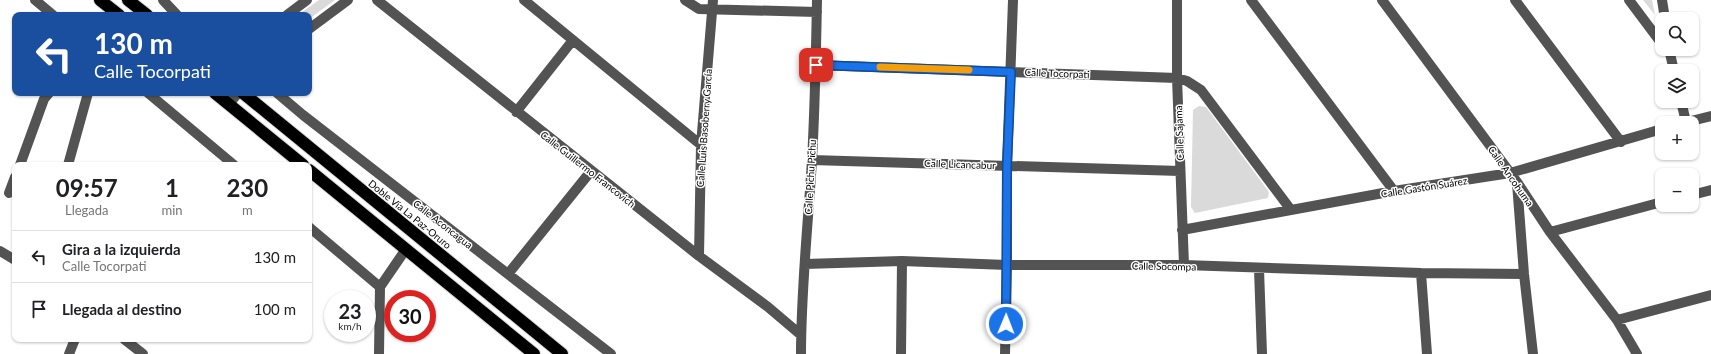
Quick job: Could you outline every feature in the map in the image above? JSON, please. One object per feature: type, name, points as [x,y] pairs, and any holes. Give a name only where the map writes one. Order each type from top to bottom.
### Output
[{"type":"highway","points":[[100,0],[115,12]]},
{"type":"highway","points":[[128,0],[143,12]]},
{"type":"highway","points":[[219,96],[299,162]]},
{"type":"highway","name":"Doble Vía La Paz-Oruro","points":[[247,96],[562,354]]},
{"type":"highway","points":[[312,172],[534,354]]},
{"type":"street","points":[[35,0],[49,12]]},
{"type":"street","points":[[162,0],[174,12]]},
{"type":"street","points":[[291,12],[307,0]]},
{"type":"street","points":[[312,28],[348,0]]},
{"type":"street","name":"Calle Guillermo Francovich","points":[[377,0],[698,256],[768,308],[801,335]]},
{"type":"street","points":[[524,0],[702,145]]},
{"type":"street","points":[[685,0],[699,9],[713,5],[817,12]]},
{"type":"street","name":"Calle Pichu Pichu","points":[[802,354],[801,335],[812,160],[817,0]]},
{"type":"street","points":[[1005,354],[1007,165],[1013,0]]},
{"type":"street","name":"Calle Sajama","points":[[1177,0],[1180,171],[1184,265]]},
{"type":"street","points":[[1251,0],[1394,191]]},
{"type":"street","name":"Calle Ancohuma","points":[[1382,0],[1517,182],[1550,232],[1617,320],[1637,354]]},
{"type":"street","points":[[1515,0],[1621,142]]},
{"type":"street","points":[[1629,0],[1655,35]]},
{"type":"street","points":[[1662,0],[1664,12]]},
{"type":"street","name":"Calle Luis Basoberry García","points":[[698,256],[702,145],[713,5]]},
{"type":"street","points":[[516,112],[573,40]]},
{"type":"street","name":"Calle Tocorpati","points":[[816,65],[1178,78]]},
{"type":"street","points":[[1178,78],[1187,81],[1201,90],[1291,210]]},
{"type":"street","points":[[21,162],[46,96]]},
{"type":"street","points":[[69,162],[87,96]]},
{"type":"street","points":[[152,96],[230,162]]},
{"type":"street","points":[[229,104],[236,96]]},
{"type":"street","name":"Calle Aconcagua","points":[[281,96],[309,120],[610,354]]},
{"type":"street","points":[[1699,119],[1711,116]]},
{"type":"street","name":"Calle Gastón Suárez","points":[[1182,230],[1394,191],[1510,173],[1655,131]]},
{"type":"street","name":"Calle Licancabur","points":[[812,160],[1180,171]]},
{"type":"street","points":[[508,274],[592,171]]},
{"type":"street","points":[[1517,182],[1524,274],[1533,354]]},
{"type":"street","points":[[9,193],[12,185]]},
{"type":"street","points":[[1699,193],[1711,190]]},
{"type":"street","points":[[1550,232],[1655,204]]},
{"type":"street","points":[[312,230],[380,287]]},
{"type":"street","points":[[379,354],[380,287],[406,249]]},
{"type":"street","points":[[0,252],[12,258]]},
{"type":"street","points":[[901,354],[902,261]]},
{"type":"street","name":"Calle Socompa","points":[[805,264],[902,261],[1007,265],[1184,265],[1421,274],[1524,274]]},
{"type":"street","points":[[1259,269],[1262,354]]},
{"type":"street","points":[[1421,274],[1427,354]]},
{"type":"street","points":[[1617,320],[1711,295]]},
{"type":"street","points":[[69,354],[75,342]]},
{"type":"street","points":[[128,342],[143,354]]},
{"type":"shaded area","points":[[319,0],[335,0],[312,17],[312,12],[302,12]]},
{"type":"shaded area","points":[[1643,0],[1652,0],[1655,15]]},
{"type":"shaded area","points":[[1199,106],[1206,107],[1269,192],[1268,198],[1195,213],[1191,207],[1193,110]]},
{"type":"slow traffic","points":[[880,67],[969,70]]},
{"type":"route","points":[[816,65],[1011,72],[1007,165],[1006,324]]}]
